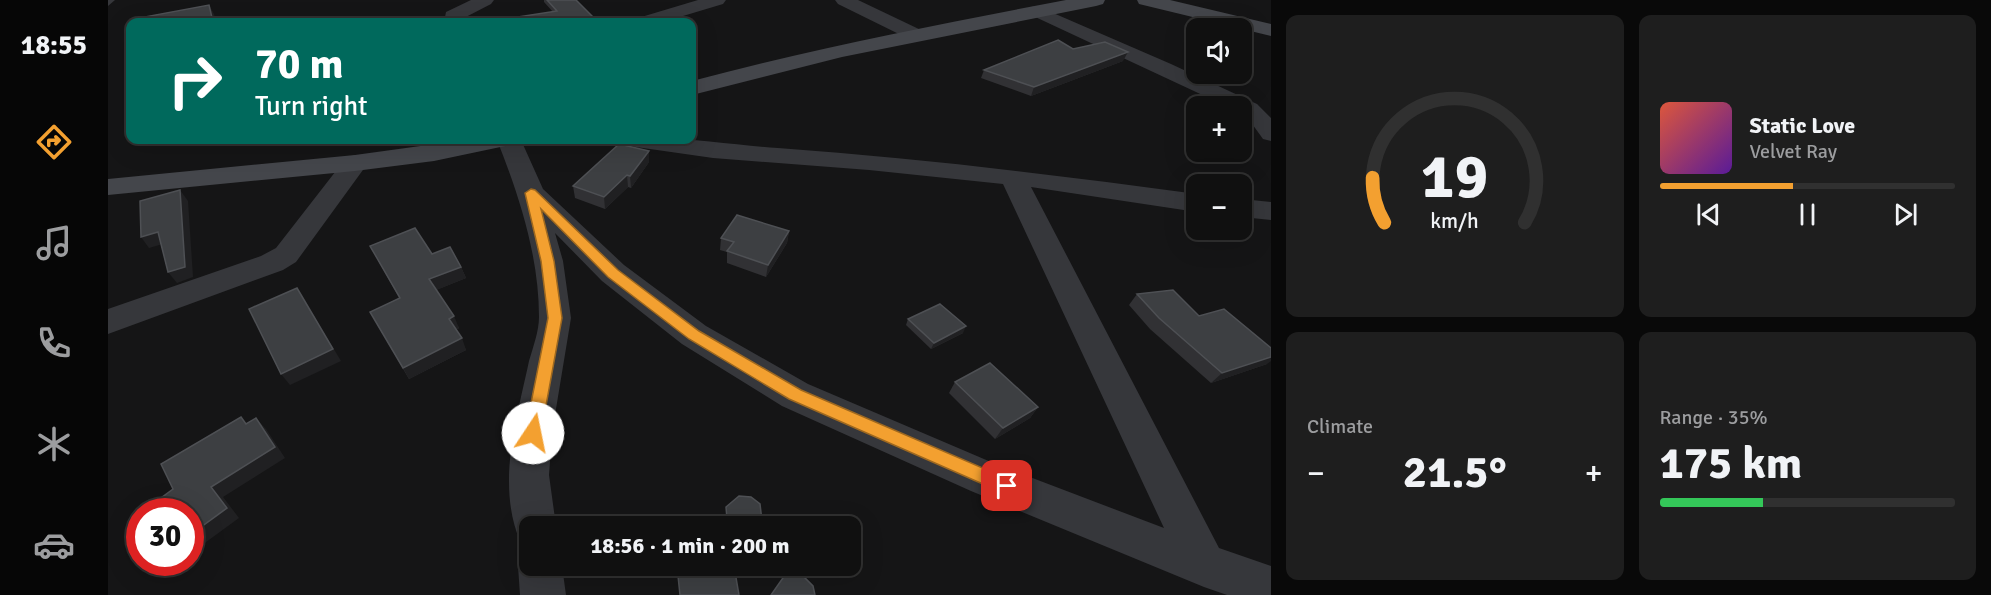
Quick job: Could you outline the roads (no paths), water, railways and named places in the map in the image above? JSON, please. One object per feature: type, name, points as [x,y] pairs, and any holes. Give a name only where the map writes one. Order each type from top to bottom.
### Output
[{"type":"street","points":[[436,0],[452,18]]},
{"type":"street","points":[[455,18],[485,0]]},
{"type":"street","points":[[844,0],[916,35]]},
{"type":"street","points":[[696,87],[916,35],[1096,0]]},
{"type":"street","points":[[1146,0],[1271,30]]},
{"type":"street","points":[[656,18],[705,1]]},
{"type":"street","points":[[1037,11],[1249,109],[1258,116],[1271,134]]},
{"type":"street","points":[[108,188],[355,163],[482,144]]},
{"type":"street","points":[[511,144],[531,193],[548,261],[555,318],[533,433],[529,475],[534,516]]},
{"type":"street","points":[[663,144],[704,150],[811,157],[1013,177],[1186,201]]},
{"type":"street","points":[[108,322],[272,263],[286,255],[355,163]]},
{"type":"street","points":[[1013,177],[1204,565]]},
{"type":"street","points":[[531,193],[573,237],[631,287],[694,335],[795,395],[985,478],[1204,565],[1271,588]]},
{"type":"street","points":[[1252,209],[1271,211]]},
{"type":"street","points":[[541,576],[543,595]]}]
